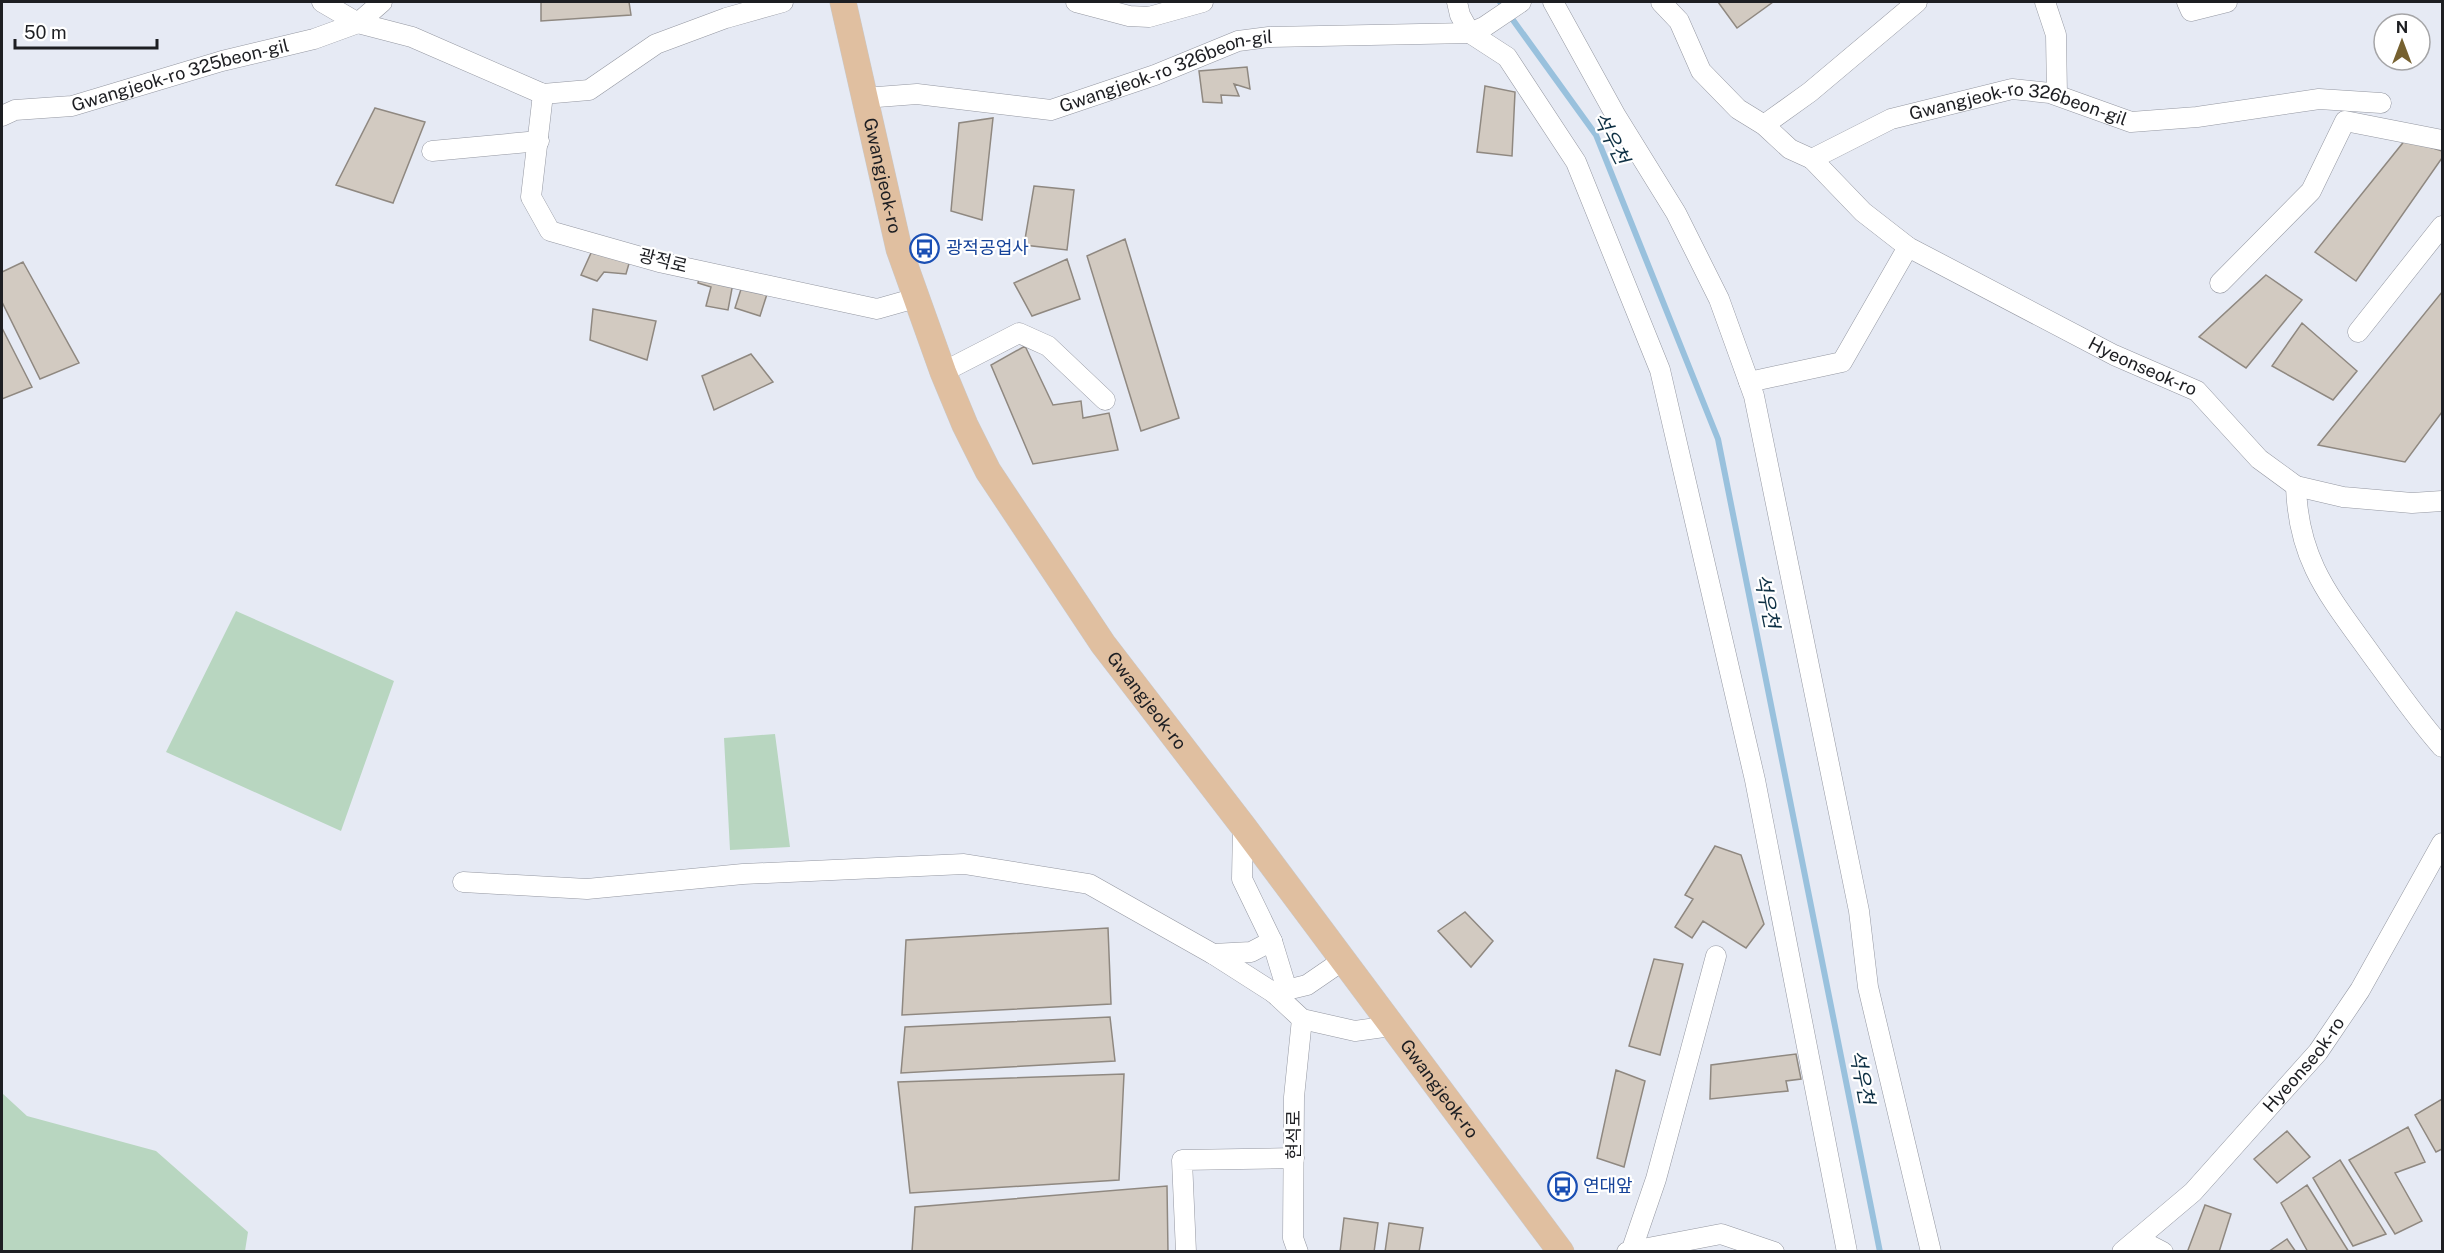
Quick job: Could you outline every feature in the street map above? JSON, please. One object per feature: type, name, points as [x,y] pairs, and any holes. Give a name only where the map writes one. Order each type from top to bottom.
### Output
[{"type":"main road","name":"Gwangjeok-ro","points":[[843,2],[899,249],[964,425],[995,481],[1103,644],[1243,826],[1342,962],[1561,1251]]},
{"type":"street","points":[[322,2],[358,23],[412,37],[543,94],[589,90],[656,44],[726,18],[783,2]]},
{"type":"street","points":[[358,23],[382,2]]},
{"type":"street","points":[[1076,2],[1129,16],[1149,17],[1203,2]]},
{"type":"street","points":[[1457,2],[1460,15],[1507,57],[1576,162],[1660,370],[1755,780],[1847,1251]]},
{"type":"street","points":[[1477,30],[1521,2]]},
{"type":"street","points":[[1553,2],[1616,116],[1676,213],[1719,299],[1749,382],[1859,911],[1868,987],[1931,1251]]},
{"type":"street","points":[[1661,2],[1679,21],[1701,71],[1738,109],[1764,125],[1790,149],[1812,159]]},
{"type":"street","points":[[1764,125],[1810,92],[1917,2]]},
{"type":"street","points":[[2045,2],[2056,35],[2057,96]]},
{"type":"street","points":[[2187,2],[2191,11],[2228,2]]},
{"type":"street","name":"Gwangjeok-ro 325beon-gil","points":[[2,116],[15,110],[72,106],[222,61],[314,39],[358,23]]},
{"type":"street","name":"Gwangjeok-ro 326beon-gil","points":[[862,91],[917,94],[1051,110],[1155,75],[1238,40],[1477,30]]},
{"type":"street","name":"Gwangjeok-ro 326beon-gil","points":[[1812,159],[1891,119],[2012,89],[2057,96],[2132,122],[2198,117],[2319,99],[2381,103]]},
{"type":"street","name":"광적로","points":[[543,94],[531,197],[550,231],[659,262],[877,309],[916,298]]},
{"type":"street","points":[[2220,282],[2311,191],[2345,121],[2442,140]]},
{"type":"street","points":[[432,151],[484,144],[539,141]]},
{"type":"street","name":"Hyeonseok-ro","points":[[1812,159],[1863,212],[1908,247],[2114,355],[2197,391],[2259,459],[2296,486]]},
{"type":"street","points":[[2358,332],[2442,226]]},
{"type":"street","points":[[1749,382],[1842,362],[1908,247]]},
{"type":"street","points":[[943,372],[1019,333],[1048,346],[1105,400]]},
{"type":"street","points":[[2442,501],[2412,503],[2343,496],[2296,486],[2297,516],[2305,547],[2331,601],[2442,747]]},
{"type":"street","points":[[1243,826],[1242,879],[1272,941],[1280,991]]},
{"type":"street","name":"Hyeonseok-ro","points":[[2122,1251],[2209,1175],[2318,1052],[2360,990],[2442,843]]},
{"type":"street","points":[[463,882],[587,889],[743,874],[964,864],[1089,884],[1280,991],[1302,1019],[1355,1031],[1391,1026]]},
{"type":"street","points":[[1213,954],[1251,952],[1272,941]]},
{"type":"street","points":[[1630,1250],[1656,1179],[1716,956]]},
{"type":"street","points":[[1280,991],[1307,985],[1342,962]]},
{"type":"street","name":"현석로","points":[[1298,1251],[1293,1238],[1294,1097],[1302,1019]]},
{"type":"street","points":[[1186,1251],[1182,1160],[1294,1158]]},
{"type":"street","points":[[1630,1250],[1720,1234],[1774,1251]]},
{"type":"street","points":[[2138,1239],[2163,1251]]},
{"type":"green space","points":[[236,611],[394,681],[341,831],[166,752]]},
{"type":"green space","points":[[775,734],[790,847],[730,850],[724,738]]},
{"type":"green space","points":[[2,1093],[27,1116],[156,1151],[248,1232],[245,1251],[2,1251]]},
{"type":"building","points":[[541,2],[629,2],[631,15],[541,21]]},
{"type":"building","points":[[1718,2],[1773,2],[1737,28]]},
{"type":"building","points":[[1247,67],[1250,89],[1234,84],[1239,96],[1221,95],[1222,103],[1203,102],[1199,71]]},
{"type":"building","points":[[1485,86],[1515,92],[1512,156],[1477,152]]},
{"type":"building","points":[[375,108],[425,122],[393,203],[336,185]]},
{"type":"building","points":[[993,118],[982,220],[951,211],[959,123]]},
{"type":"building","points":[[2406,139],[2442,151],[2442,158],[2356,281],[2315,252]]},
{"type":"building","points":[[1034,186],[1074,190],[1067,250],[1024,245]]},
{"type":"building","points":[[1125,239],[1179,418],[1141,431],[1087,256]]},
{"type":"building","points":[[591,253],[630,260],[626,274],[604,272],[597,281],[581,275]]},
{"type":"building","points":[[1067,259],[1080,299],[1032,316],[1014,283]]},
{"type":"building","points":[[23,262],[79,363],[40,379],[2,302],[2,272]]},
{"type":"building","points":[[700,273],[733,283],[728,310],[706,306],[711,287],[698,283]]},
{"type":"building","points":[[2266,275],[2302,300],[2246,368],[2199,337]]},
{"type":"building","points":[[743,283],[768,291],[760,316],[735,308]]},
{"type":"building","points":[[2442,292],[2442,412],[2405,462],[2318,445]]},
{"type":"building","points":[[593,309],[656,321],[647,360],[590,340]]},
{"type":"building","points":[[2302,323],[2357,371],[2333,400],[2272,366]]},
{"type":"building","points":[[2,328],[32,387],[2,399]]},
{"type":"building","points":[[1025,346],[1053,405],[1081,401],[1083,418],[1109,413],[1118,450],[1033,464],[991,365]]},
{"type":"building","points":[[751,354],[773,382],[714,410],[702,376]]},
{"type":"building","points":[[1715,846],[1741,855],[1764,924],[1746,948],[1703,921],[1692,938],[1675,927],[1693,899],[1685,895]]},
{"type":"building","points":[[1465,912],[1493,941],[1471,967],[1438,931]]},
{"type":"building","points":[[1108,928],[1111,1004],[902,1015],[906,940]]},
{"type":"building","points":[[1654,959],[1683,964],[1660,1055],[1629,1046]]},
{"type":"building","points":[[1110,1017],[1115,1061],[901,1073],[905,1027]]},
{"type":"building","points":[[1796,1054],[1801,1079],[1786,1081],[1788,1091],[1710,1099],[1711,1065]]},
{"type":"building","points":[[1616,1070],[1645,1081],[1624,1167],[1597,1158]]},
{"type":"building","points":[[1124,1074],[1119,1180],[910,1193],[898,1082]]},
{"type":"building","points":[[2442,1099],[2442,1149],[2436,1152],[2415,1115]]},
{"type":"building","points":[[2408,1127],[2425,1162],[2395,1173],[2422,1221],[2395,1234],[2349,1160]]},
{"type":"building","points":[[2287,1131],[2310,1157],[2277,1183],[2254,1159]]},
{"type":"building","points":[[2340,1160],[2386,1234],[2353,1246],[2313,1178]]},
{"type":"building","points":[[2307,1185],[2349,1252],[2308,1252],[2281,1203]]},
{"type":"building","points":[[1167,1186],[1168,1252],[912,1252],[915,1207]]},
{"type":"building","points":[[2205,1205],[2231,1214],[2219,1252],[2190,1252],[2188,1250]]},
{"type":"building","points":[[1344,1218],[1378,1223],[1374,1252],[1340,1252]]},
{"type":"building","points":[[1389,1223],[1423,1228],[1419,1252],[1385,1252]]},
{"type":"building","points":[[2287,1239],[2296,1252],[2268,1252]]},
{"type":"waterway","name":"석우천","points":[[1500,2],[1596,135],[1718,439],[1880,1252]]},
{"type":"place","name":"광적공업사","points":[[925,248]]},
{"type":"place","name":"연대앞","points":[[1562,1186]]}]
